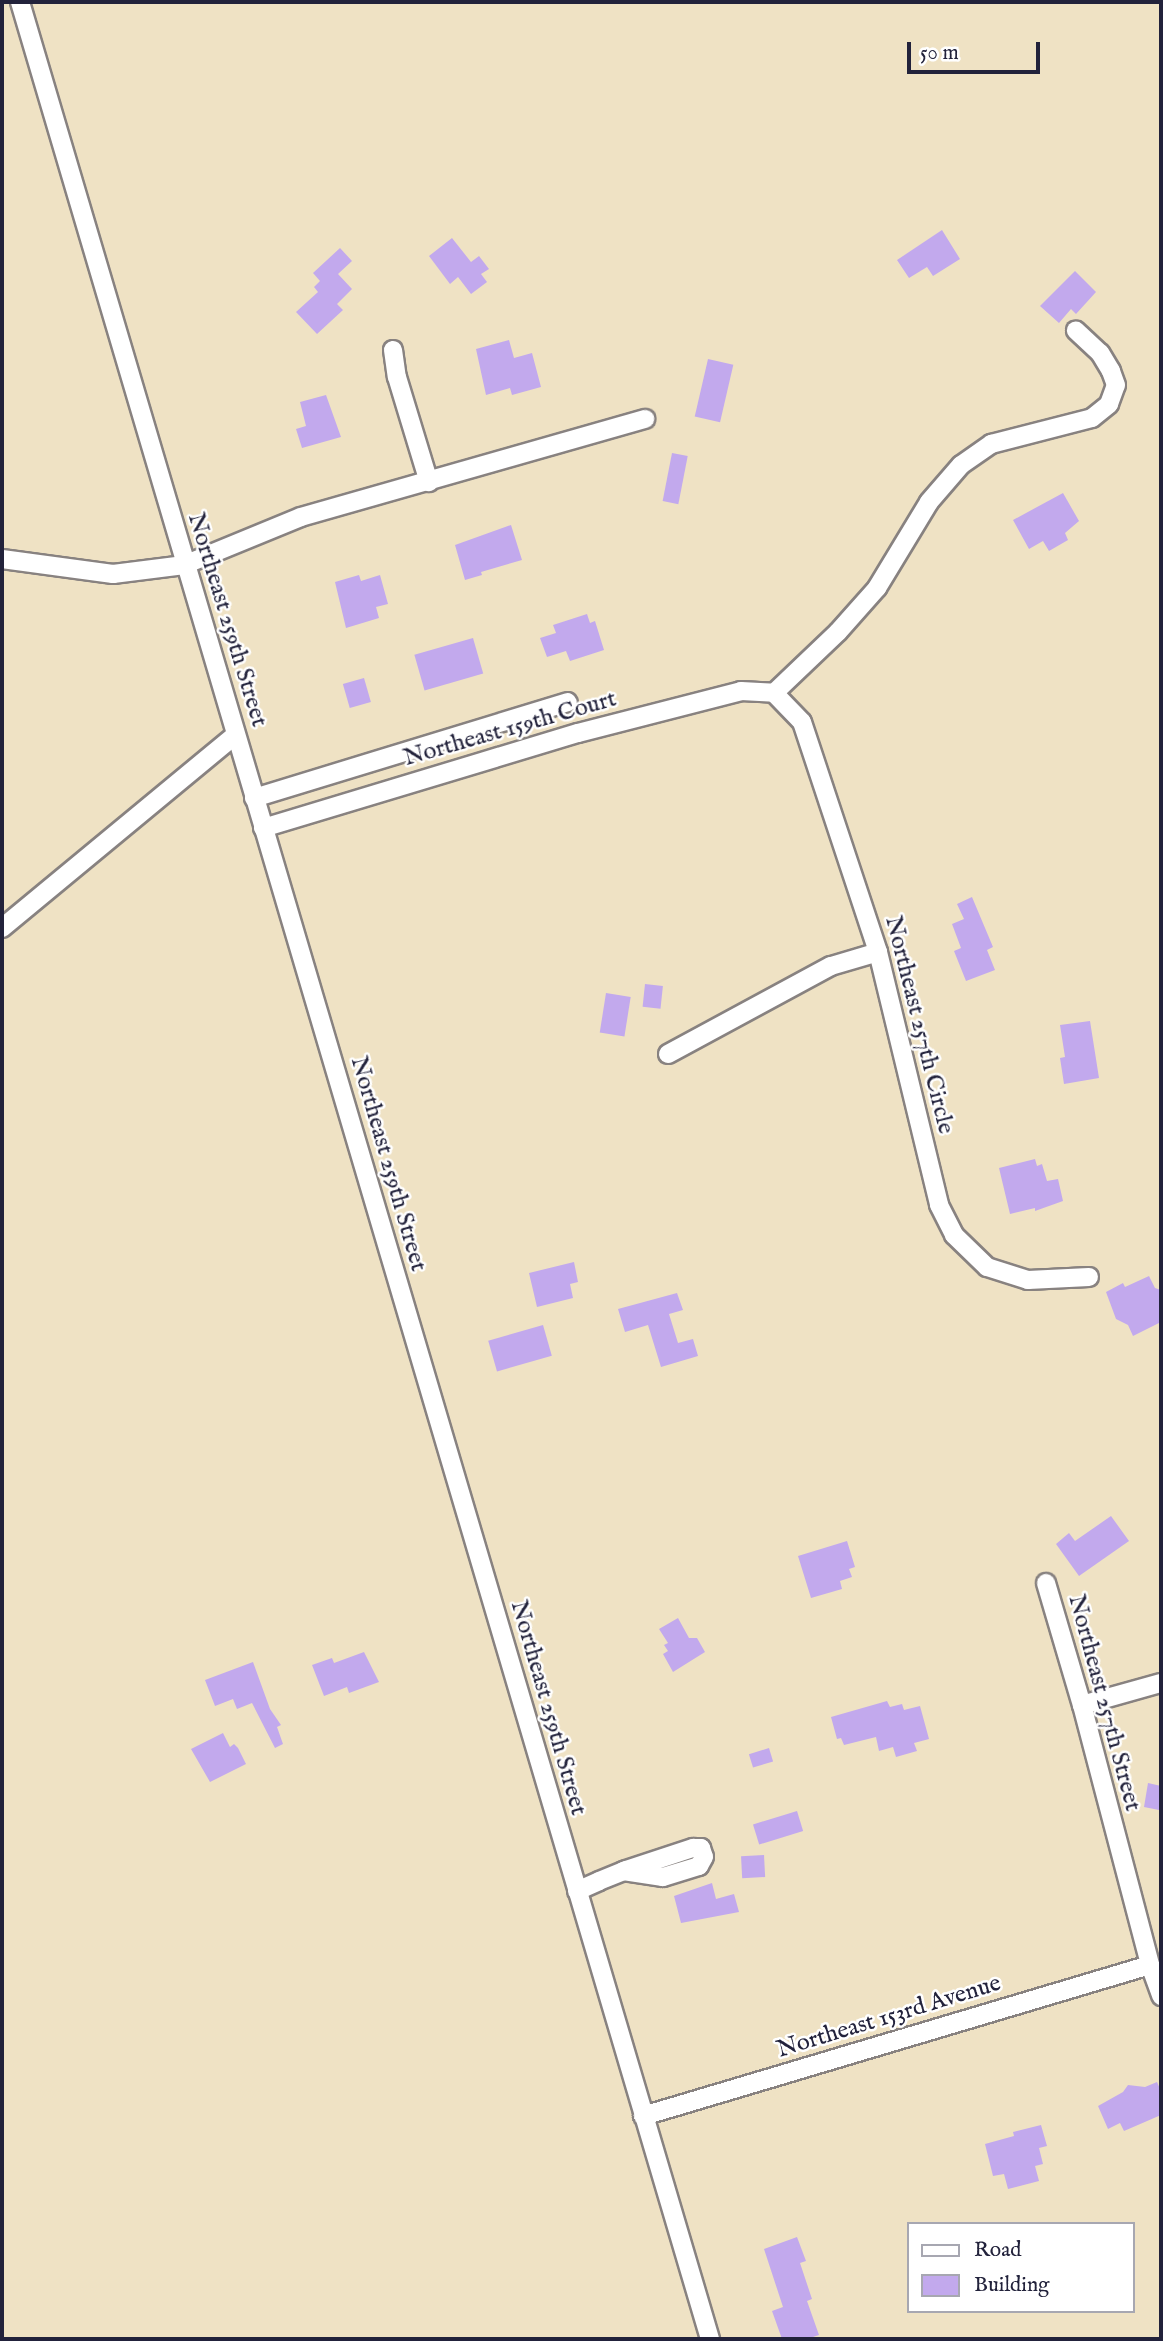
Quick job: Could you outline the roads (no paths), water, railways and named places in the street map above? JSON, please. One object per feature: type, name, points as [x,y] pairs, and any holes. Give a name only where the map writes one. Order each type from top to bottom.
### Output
[{"type":"street","name":"Northeast 259th Street","points":[[20,2],[184,565],[710,2339]]},
{"type":"street","points":[[774,693],[838,632],[877,588],[929,502],[961,466],[991,444],[1092,418],[1109,404],[1116,385],[1111,370],[1100,353],[1076,331]]},
{"type":"street","points":[[393,350],[397,377],[429,482]]},
{"type":"street","points":[[2,559],[113,574],[184,565],[301,517],[645,419]]},
{"type":"street","name":"Northeast 159th Court","points":[[263,828],[579,733],[741,691],[774,693]]},
{"type":"street","name":"Northeast 257th Circle","points":[[774,693],[802,722],[878,952],[939,1205],[954,1235],[987,1267],[1028,1280],[1089,1277]]},
{"type":"street","points":[[254,798],[568,702]]},
{"type":"street","points":[[2,928],[235,735]]},
{"type":"street","points":[[667,1054],[831,966],[878,952]]},
{"type":"street","name":"Northeast 257th Street","points":[[1046,1583],[1082,1705],[1150,1965],[1161,1996]]},
{"type":"street","points":[[1082,1705],[1161,1683]]},
{"type":"street","points":[[577,1891],[623,1871]]},
{"type":"street","name":"Northeast 153rd Avenue","points":[[643,2116],[1150,1965]]}]
